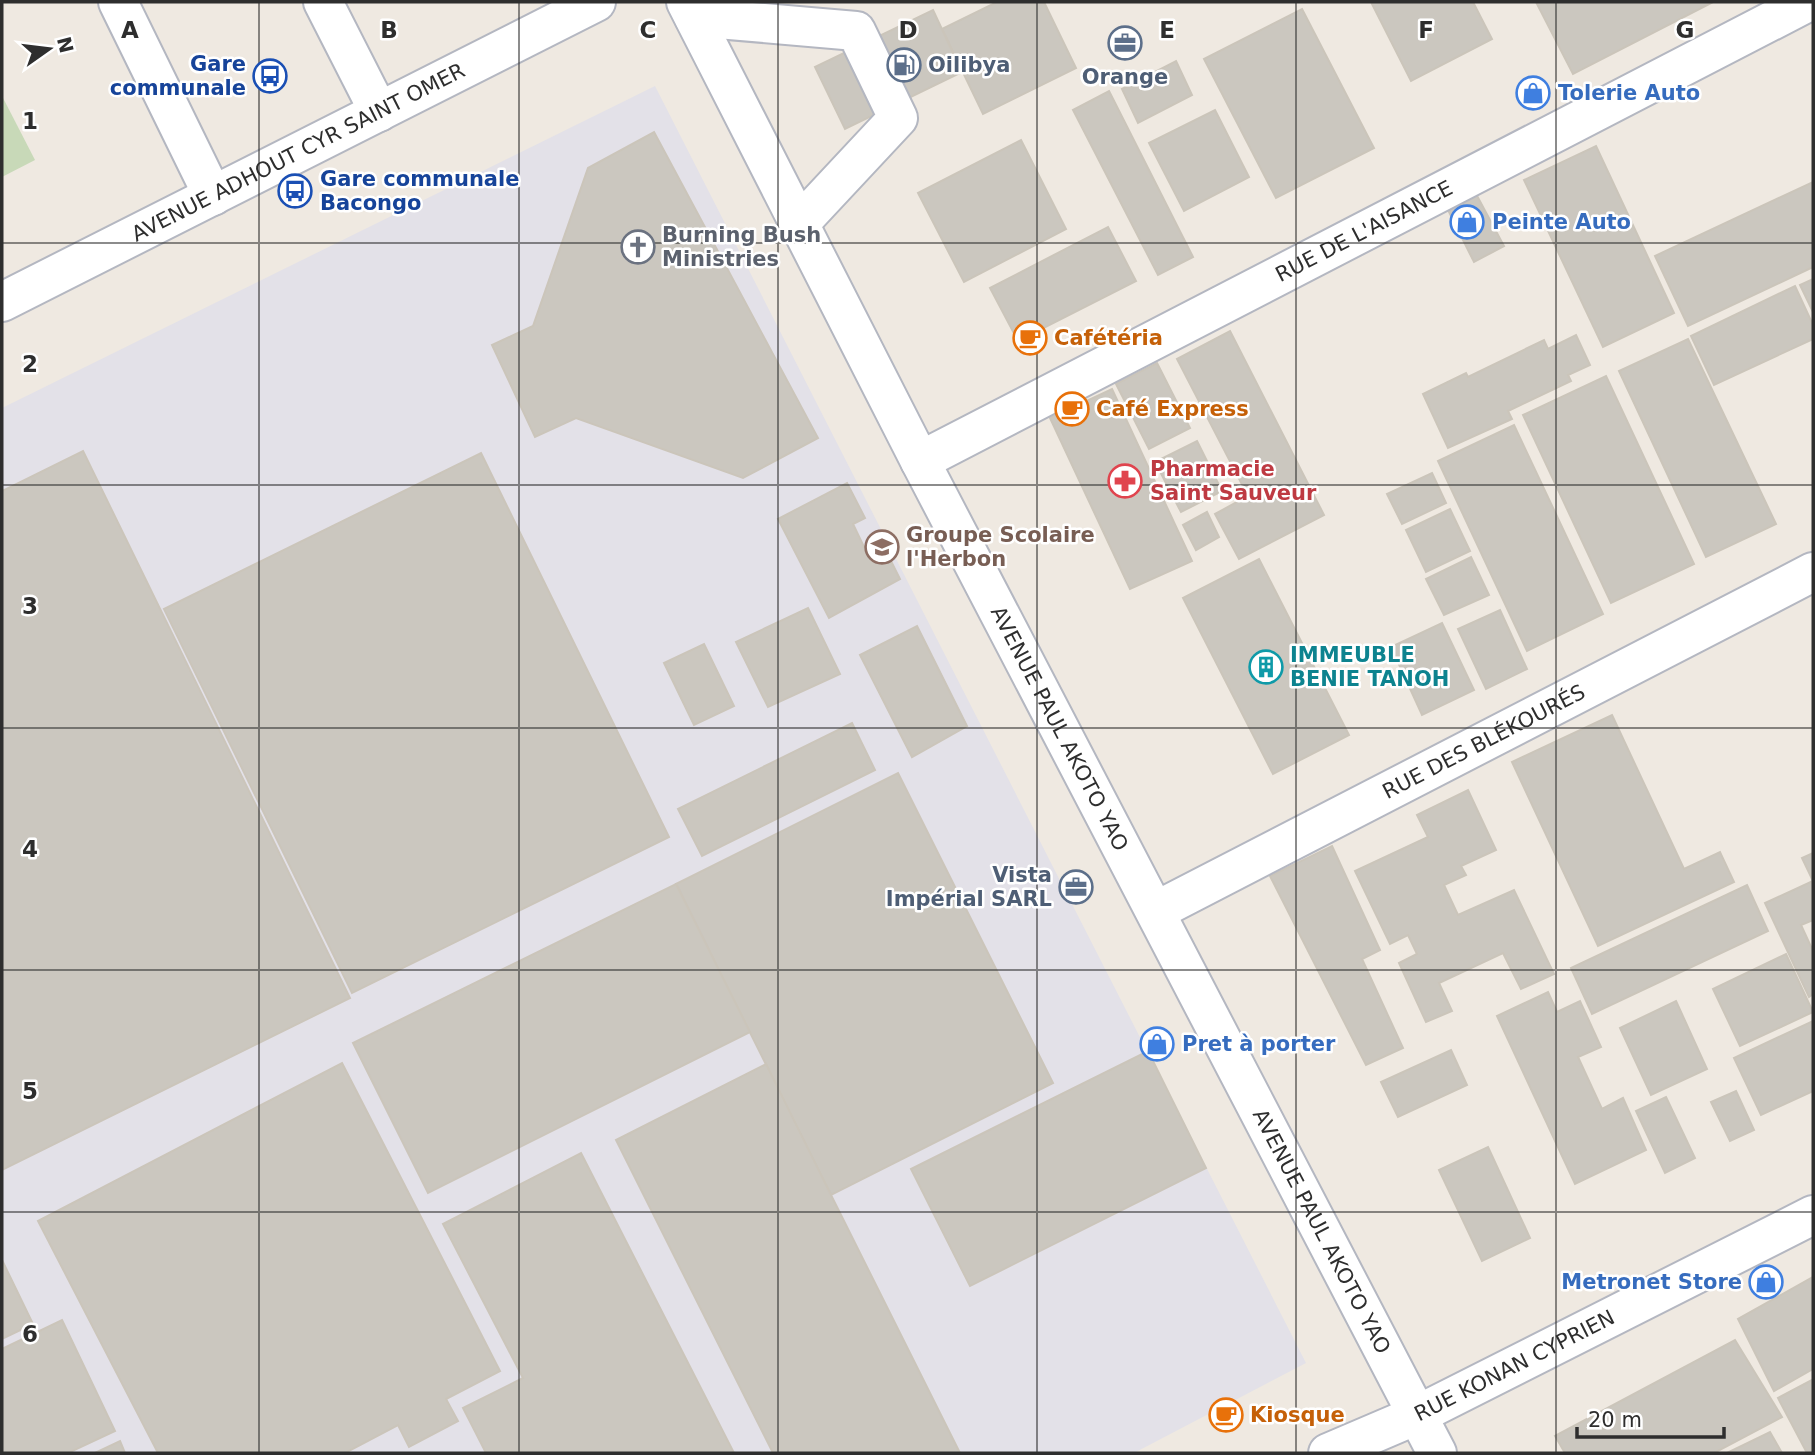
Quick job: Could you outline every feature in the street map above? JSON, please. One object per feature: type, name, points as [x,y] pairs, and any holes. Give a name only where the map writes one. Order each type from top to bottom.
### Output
[{"type":"street","points":[[118,2],[213,196]]},
{"type":"street","points":[[323,2],[379,111]]},
{"type":"street","name":"AVENUE ADHOUT CYR SAINT OMER","points":[[2,302],[596,2]]},
{"type":"street","name":"RUE DE L'AISANCE","points":[[920,461],[1808,2]]},
{"type":"street","points":[[690,9],[855,16],[898,118],[799,224]]},
{"type":"street","name":"AVENUE PAUL AKOTO YAO","points":[[690,9],[920,461],[1437,1453]]},
{"type":"street","name":"RUE DES BLÉKOURÉS","points":[[1156,911],[1813,572]]},
{"type":"street","name":"RUE KONAN CYPRIEN","points":[[1328,1453],[1417,1415],[1813,1215]]},
{"type":"shaded area","points":[[655,86],[1306,1363],[1134,1453],[2,1453],[2,408]]},
{"type":"green space","points":[[2,96],[35,160],[2,177]]},
{"type":"building","points":[[997,2],[1044,2],[1076,68],[983,114],[942,29]]},
{"type":"building","points":[[1371,2],[1473,2],[1492,39],[1411,81]]},
{"type":"building","points":[[1536,2],[1713,2],[1573,74]]},
{"type":"building","points":[[1302,9],[1374,148],[1276,198],[1204,59]]},
{"type":"building","points":[[933,10],[962,72],[845,129],[815,67]]},
{"type":"building","points":[[1176,61],[1192,95],[1138,123],[1122,89]]},
{"type":"building","points":[[1109,91],[1193,257],[1158,275],[1073,110]]},
{"type":"building","points":[[1215,110],[1249,177],[1184,211],[1149,143]]},
{"type":"building","name":"Burning Bush Ministries","points":[[654,132],[818,438],[743,478],[576,418],[535,437],[492,345],[533,326],[588,168]]},
{"type":"building","points":[[1021,140],[1066,229],[964,282],[918,193]]},
{"type":"building","points":[[1596,146],[1674,313],[1603,347],[1524,180]]},
{"type":"building","points":[[1813,182],[1813,267],[1688,326],[1655,256]]},
{"type":"building","points":[[1475,192],[1504,246],[1474,262],[1447,208]]},
{"type":"building","points":[[1108,227],[1136,281],[1018,341],[990,288]]},
{"type":"building","points":[[1813,279],[1813,312],[1800,285]]},
{"type":"building","points":[[1795,286],[1813,325],[1813,339],[1714,385],[1691,336]]},
{"type":"building","points":[[1230,331],[1324,515],[1239,559],[1215,514],[1248,496],[1177,359]]},
{"type":"building","points":[[1576,335],[1590,365],[1568,375],[1571,381],[1508,411],[1512,419],[1448,448],[1423,394],[1466,373],[1468,377],[1544,340],[1548,349]]},
{"type":"building","points":[[1688,339],[1776,524],[1706,557],[1619,371]]},
{"type":"building","points":[[1157,363],[1190,428],[1149,449],[1116,384]]},
{"type":"building","points":[[1606,376],[1694,564],[1611,603],[1523,415]]},
{"type":"building","points":[[1112,389],[1192,561],[1130,589],[1050,418]]},
{"type":"building","points":[[1514,425],[1603,614],[1527,651],[1438,461]]},
{"type":"building","points":[[1197,441],[1222,491],[1181,512],[1155,462]]},
{"type":"building","points":[[83,451],[350,998],[2,1170],[2,491]]},
{"type":"building","points":[[481,453],[669,837],[352,993],[164,609]]},
{"type":"building","points":[[1432,473],[1446,503],[1402,524],[1387,494]]},
{"type":"building","points":[[847,483],[865,518],[853,524],[864,547],[880,539],[900,579],[829,618],[778,519]]},
{"type":"building","points":[[1450,509],[1470,551],[1426,572],[1406,530]]},
{"type":"building","points":[[1207,512],[1219,537],[1196,550],[1183,525]]},
{"type":"building","points":[[1471,557],[1489,595],[1444,615],[1426,579]]},
{"type":"building","name":"IMMEUBLE BENIE TANOH","points":[[1259,559],[1349,735],[1273,774],[1183,598]]},
{"type":"building","points":[[808,608],[840,674],[768,707],[736,642]]},
{"type":"building","points":[[1500,610],[1527,669],[1486,689],[1458,629]]},
{"type":"building","points":[[1442,623],[1474,690],[1422,715],[1391,647]]},
{"type":"building","points":[[917,626],[967,726],[912,757],[860,655]]},
{"type":"building","points":[[704,644],[734,706],[694,725],[664,663]]},
{"type":"building","points":[[1612,715],[1684,869],[1720,852],[1734,882],[1598,946],[1512,762]]},
{"type":"building","points":[[852,723],[875,770],[702,856],[678,809]]},
{"type":"building","points":[[898,773],[1053,1083],[831,1195],[676,884]]},
{"type":"building","points":[[1468,790],[1496,850],[1461,866],[1466,875],[1444,885],[1458,915],[1514,890],[1554,974],[1521,989],[1503,953],[1439,983],[1452,1011],[1426,1022],[1399,963],[1417,954],[1408,935],[1390,944],[1355,871],[1428,837],[1417,815]]},
{"type":"building","points":[[1332,846],[1380,950],[1362,959],[1403,1048],[1366,1065],[1270,876]]},
{"type":"building","points":[[1813,853],[1813,881],[1802,858]]},
{"type":"building","points":[[1813,881],[1813,920],[1801,925],[1813,951],[1813,994],[1809,997],[1765,903]]},
{"type":"building","points":[[676,884],[750,1032],[428,1193],[353,1043]]},
{"type":"building","points":[[1747,885],[1768,931],[1592,1014],[1571,968]]},
{"type":"building","points":[[1786,954],[1813,1012],[1740,1046],[1713,989]]},
{"type":"building","points":[[1548,992],[1557,1012],[1580,1001],[1601,1047],[1578,1057],[1602,1109],[1623,1098],[1646,1150],[1575,1184],[1497,1016]]},
{"type":"building","points":[[1676,1001],[1707,1069],[1651,1095],[1620,1028]]},
{"type":"building","points":[[1813,1021],[1813,1091],[1761,1115],[1734,1058]]},
{"type":"building","points":[[1451,1050],[1467,1085],[1398,1117],[1381,1082]]},
{"type":"building","points":[[1148,1051],[1206,1168],[970,1286],[911,1169]]},
{"type":"building","points":[[342,1063],[500,1371],[446,1399],[458,1421],[409,1447],[398,1425],[345,1453],[158,1453],[38,1221]]},
{"type":"building","points":[[766,1064],[960,1453],[773,1453],[616,1140]]},
{"type":"building","points":[[1736,1091],[1754,1130],[1730,1141],[1711,1102]]},
{"type":"building","points":[[1666,1097],[1695,1158],[1665,1173],[1636,1111]]},
{"type":"building","points":[[1488,1147],[1530,1238],[1482,1261],[1439,1170]]},
{"type":"building","points":[[581,1153],[734,1453],[486,1453],[463,1408],[523,1378],[443,1224]]},
{"type":"building","points":[[2,1260],[33,1324],[2,1339]]},
{"type":"building","points":[[1813,1277],[1813,1369],[1774,1391],[1738,1319]]},
{"type":"building","points":[[62,1320],[115,1431],[68,1453],[2,1453],[2,1349]]},
{"type":"building","points":[[1735,1340],[1782,1417],[1714,1453],[1565,1453],[1555,1436]]},
{"type":"building","points":[[1812,1380],[1813,1451],[1807,1453],[1778,1398]]},
{"type":"building","points":[[1770,1432],[1782,1453],[1727,1453]]},
{"type":"building","points":[[120,1441],[125,1453],[95,1453]]},
{"type":"place","name":"Orange","points":[[1125,43]]},
{"type":"place","name":"Oilibya","points":[[904,65]]},
{"type":"place","name":"Gare communale","points":[[270,76]]},
{"type":"place","name":"Tolerie Auto","points":[[1533,93]]},
{"type":"place","name":"Gare communale Bacongo","points":[[295,191]]},
{"type":"place","name":"Peinte Auto","points":[[1467,222]]},
{"type":"place","name":"Burning Bush Ministries","points":[[638,247]]},
{"type":"place","name":"Cafétéria","points":[[1030,338]]},
{"type":"place","name":"Café Express","points":[[1072,409]]},
{"type":"place","name":"Pharmacie Saint Sauveur","points":[[1125,481]]},
{"type":"place","name":"Groupe Scolaire l'Herbon","points":[[882,547]]},
{"type":"place","name":"IMMEUBLE BENIE TANOH","points":[[1266,667]]},
{"type":"place","name":"Vista Impérial SARL","points":[[1076,887]]},
{"type":"place","name":"Pret à porter","points":[[1157,1044]]},
{"type":"place","name":"Metronet Store","points":[[1766,1282]]},
{"type":"place","name":"Kiosque","points":[[1226,1415]]}]
